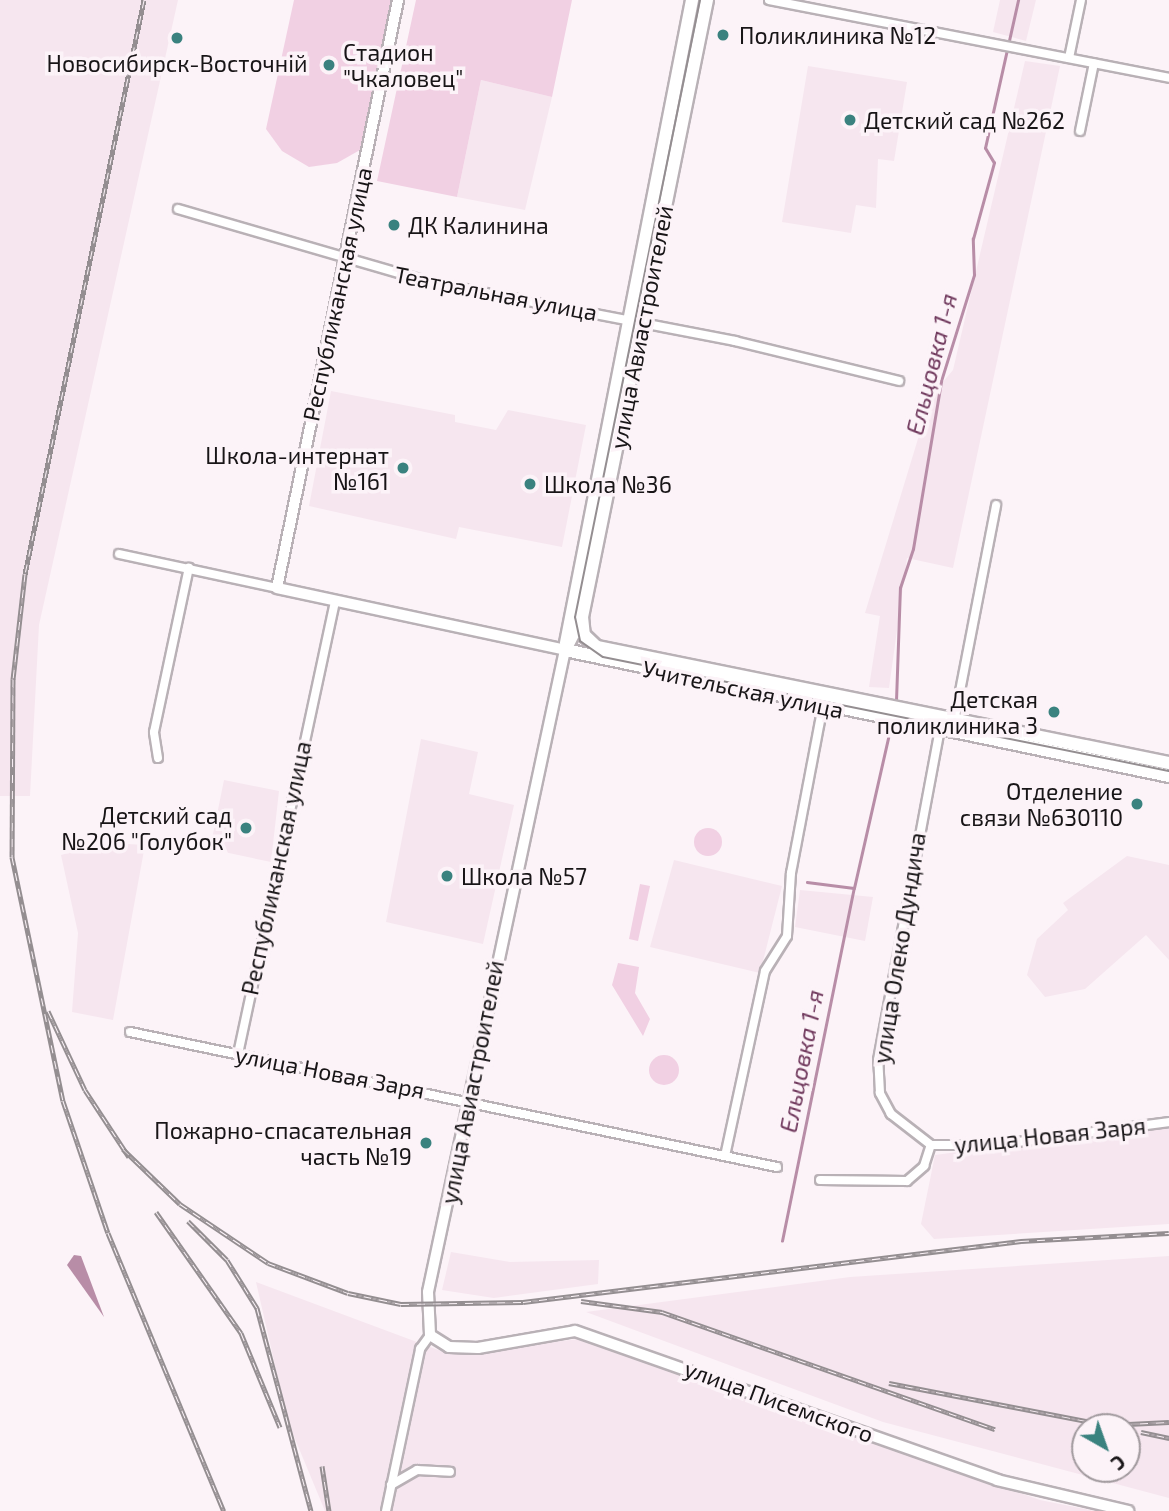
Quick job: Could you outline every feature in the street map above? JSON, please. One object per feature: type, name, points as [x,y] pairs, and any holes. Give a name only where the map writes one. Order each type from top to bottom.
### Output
[{"type":"main road","name":"улица Авиастроителей","points":[[565,650],[626,319],[692,0]]},
{"type":"main road","name":"улица Авиастроителей","points":[[565,650],[582,617],[707,0]]},
{"type":"main road","points":[[582,617],[590,643]]},
{"type":"main road","name":"Учительская улица","points":[[565,650],[590,643],[1169,776]]},
{"type":"main road","name":"Учительская улица","points":[[565,650],[823,706],[1169,763]]},
{"type":"street","name":"Республиканская улица","points":[[277,588],[398,0]]},
{"type":"street","points":[[769,0],[1169,78]]},
{"type":"street","points":[[1069,58],[1081,0]]},
{"type":"street","points":[[1080,131],[1094,63]]},
{"type":"street","name":"Театральная улица","points":[[178,209],[343,260],[626,319],[899,381]]},
{"type":"street","name":"улица Олеко Дундича","points":[[931,1145],[891,1114],[880,1093],[878,1060],[996,505]]},
{"type":"street","name":"Учительская улица","points":[[119,554],[565,650]]},
{"type":"street","points":[[158,758],[154,732],[189,568]]},
{"type":"street","name":"Республиканская улица","points":[[238,1054],[335,601]]},
{"type":"street","name":"улица Авиастроителей","points":[[386,1511],[420,1349],[430,1335],[426,1306],[565,650]]},
{"type":"street","points":[[725,1156],[765,971],[787,936],[791,873],[823,706]]},
{"type":"street","name":"улица Новая Заря","points":[[130,1032],[468,1099],[777,1167]]},
{"type":"street","name":"улица Новая Заря","points":[[931,1145],[995,1145],[1169,1122]]},
{"type":"street","points":[[820,1180],[907,1181],[924,1166],[931,1145]]},
{"type":"street","name":"улица Писемского","points":[[430,1335],[449,1347],[478,1348],[575,1331],[997,1480],[1128,1511]]},
{"type":"street","points":[[391,1485],[417,1471],[450,1472]]},
{"type":"shaded area","points":[[0,0],[178,0],[39,625],[30,796],[0,796]]},
{"type":"shaded area","name":"Стадион \"Чкаловец\"","points":[[294,0],[391,0],[360,150],[337,163],[309,167],[282,151],[266,129]]},
{"type":"shaded area","points":[[416,0],[572,0],[552,97],[481,80],[457,197],[377,181]]},
{"type":"shaded area","points":[[1000,0],[1036,0],[1026,41],[993,32]]},
{"type":"shaded area","points":[[1025,61],[1060,66],[953,568],[907,558],[889,688],[869,687],[880,616],[865,613],[931,396],[953,370]]},
{"type":"shaded area","name":"Детский сад №262","points":[[808,66],[907,82],[894,161],[878,159],[876,208],[856,205],[851,233],[782,222]]},
{"type":"shaded area","points":[[481,80],[552,97],[525,210],[457,197]]},
{"type":"shaded area","name":"Школа-интернат №161","points":[[331,391],[455,415],[455,422],[496,430],[508,410],[586,425],[562,547],[459,527],[456,539],[309,506]]},
{"type":"shaded area","name":"Школа №57","points":[[421,739],[478,752],[469,794],[514,805],[483,944],[386,922]]},
{"type":"shaded area","name":"Детский сад №206 \"Голубок\"","points":[[224,780],[279,791],[271,862],[210,849]]},
{"type":"shaded area","points":[[708,828],[718,832],[722,842],[718,852],[708,856],[698,852],[694,842],[698,832]]},
{"type":"shaded area","points":[[76,841],[145,845],[113,1020],[72,1012],[78,933],[61,855],[76,851]]},
{"type":"shaded area","points":[[1127,856],[1169,865],[1169,960],[1146,935],[1085,989],[1045,997],[1027,975],[1037,939],[1068,910],[1063,903]]},
{"type":"shaded area","points":[[674,860],[782,886],[760,973],[650,947]]},
{"type":"shaded area","points":[[640,884],[650,886],[638,941],[629,939]]},
{"type":"shaded area","points":[[800,890],[873,897],[865,941],[795,927]]},
{"type":"shaded area","points":[[618,963],[639,967],[635,993],[650,1019],[643,1036],[612,985]]},
{"type":"shaded area","points":[[664,1055],[675,1059],[679,1070],[675,1081],[664,1085],[653,1081],[649,1070],[653,1059]]},
{"type":"shaded area","points":[[1169,1124],[1169,1224],[934,1239],[921,1224],[935,1155]]},
{"type":"shaded area","points":[[451,1252],[510,1262],[599,1260],[598,1284],[494,1298],[442,1290]]},
{"type":"shaded area","points":[[74,1255],[81,1256],[104,1317],[67,1265]]},
{"type":"shaded area","points":[[1169,1256],[1169,1498],[1113,1483],[1141,1483],[1141,1413],[1071,1413],[1071,1472],[883,1422],[586,1312],[850,1277]]},
{"type":"shaded area","points":[[256,1282],[449,1354],[579,1339],[1040,1500],[1095,1511],[325,1511],[288,1422]]},
{"type":"waterway","name":"Ельцовка 1-я","points":[[896,701],[900,588],[913,549],[941,381],[974,275],[973,239],[994,163],[985,148],[1018,0]]},
{"type":"waterway","name":"Ельцовка 1-я","points":[[807,882],[854,888],[888,738]]},
{"type":"waterway","name":"Ельцовка 1-я","points":[[782,1241],[854,888]]},
{"type":"tram line","points":[[700,0],[575,617],[580,641],[603,657],[1169,771]]},
{"type":"railway","points":[[144,0],[25,574],[13,679],[12,857],[63,1101],[108,1233],[224,1511]]},
{"type":"railway","points":[[48,1011],[85,1090],[129,1157]]},
{"type":"railway","points":[[123,1149],[180,1204],[268,1263],[348,1293],[401,1304],[523,1302],[1021,1241],[1169,1233]]},
{"type":"railway","points":[[156,1212],[241,1333],[280,1427]]},
{"type":"railway","points":[[188,1221],[227,1260],[257,1308],[311,1511]]},
{"type":"railway","points":[[581,1301],[662,1312],[995,1429]]},
{"type":"railway","points":[[889,1383],[1071,1418]]},
{"type":"railway","points":[[1141,1423],[1169,1422]]},
{"type":"railway","points":[[1141,1432],[1169,1438]]},
{"type":"railway","points":[[322,1466],[329,1511]]},
{"type":"place","name":"Поликлиника №12","points":[[723,35]]},
{"type":"place","name":"Новосибирск-Восточній","points":[[177,38]]},
{"type":"place","name":"Стадион \"Чкаловец\"","points":[[329,65]]},
{"type":"place","name":"Детский сад №262","points":[[850,120]]},
{"type":"place","name":"ДК Калинина","points":[[394,225]]},
{"type":"place","name":"Школа-интернат №161","points":[[403,468]]},
{"type":"place","name":"Школа №36","points":[[530,484]]},
{"type":"place","name":"Детская поликлиника 3","points":[[1054,712]]},
{"type":"place","name":"Отделение связи №630110","points":[[1137,804]]},
{"type":"place","name":"Детский сад №206 \"Голубок\"","points":[[246,828]]},
{"type":"place","name":"Школа №57","points":[[447,876]]},
{"type":"place","name":"Пожарно-спасательная часть №19","points":[[426,1143]]}]
